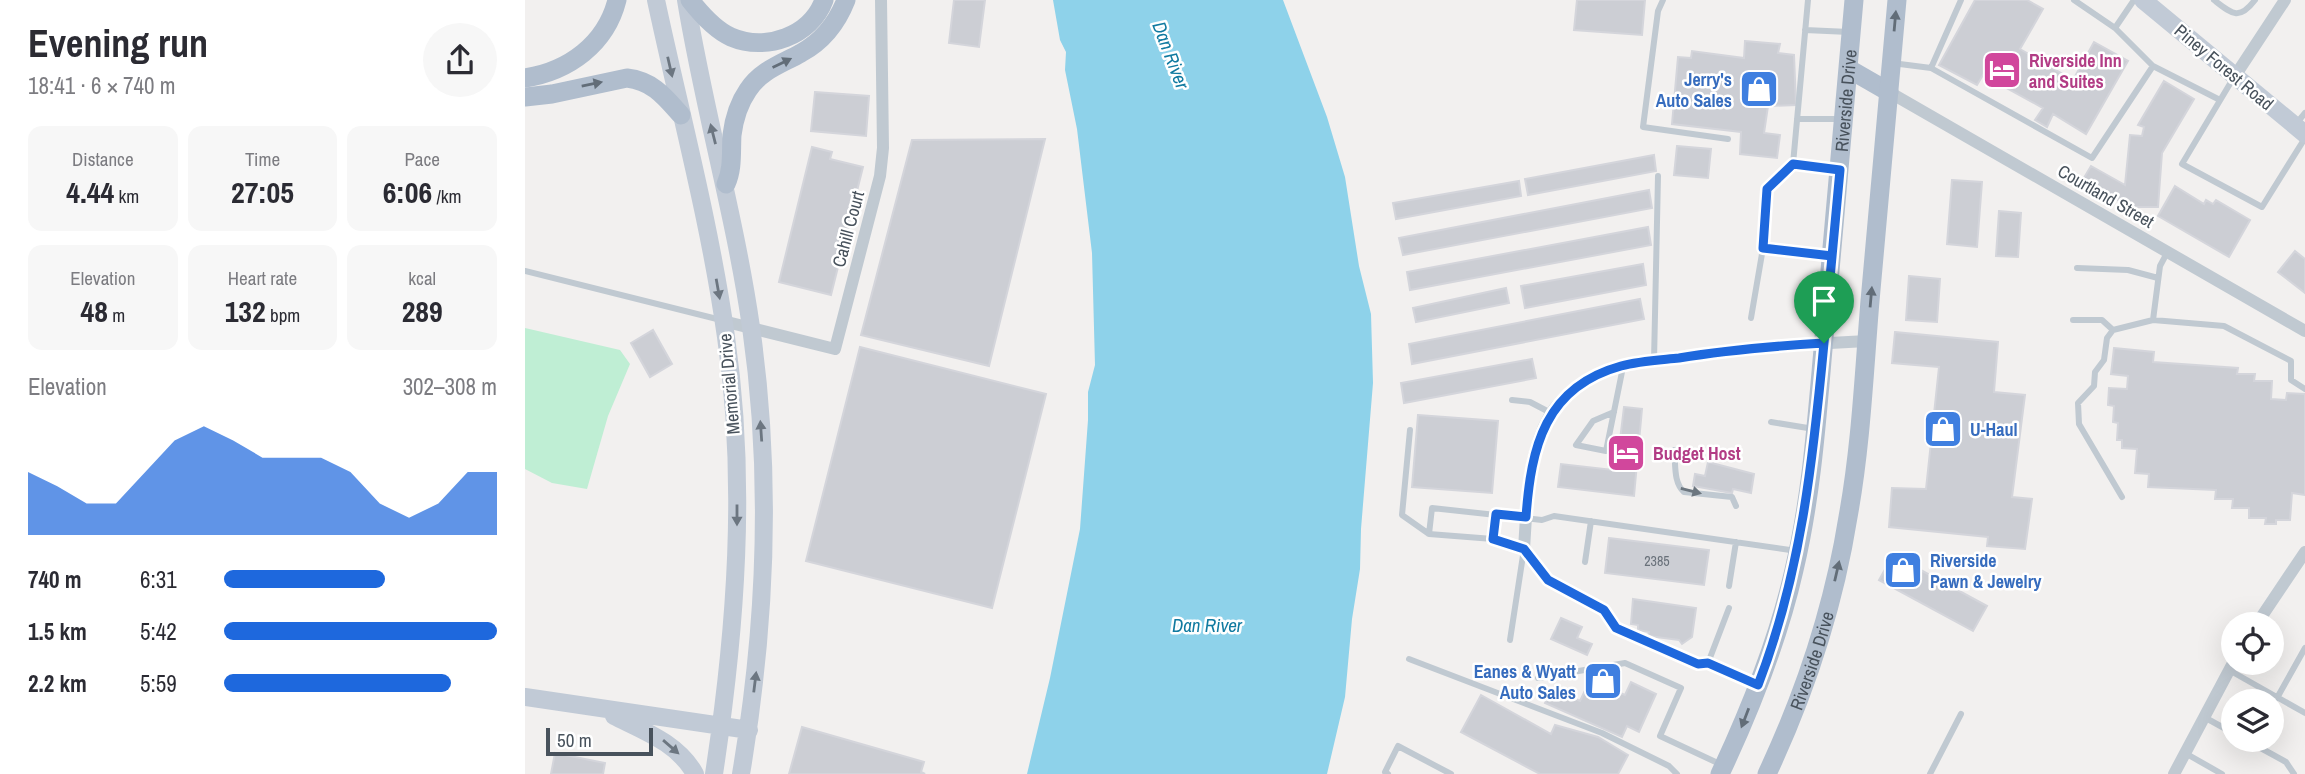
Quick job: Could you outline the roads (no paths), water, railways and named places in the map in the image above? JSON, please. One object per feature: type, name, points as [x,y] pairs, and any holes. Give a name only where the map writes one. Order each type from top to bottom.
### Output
[{"type":"main road","points":[[525,78],[558,69],[583,55],[606,27],[617,0]]},
{"type":"main road","name":"Memorial Drive","points":[[656,0],[709,238],[723,321],[734,417],[737,538],[733,633],[715,774]]},
{"type":"main road","points":[[688,0],[717,29],[737,39],[759,43],[783,38],[804,27],[815,17],[824,0]]},
{"type":"main road","name":"Memorial Drive","points":[[688,0],[703,92],[726,184],[751,328],[759,396],[763,518],[761,618],[749,730],[741,774]]},
{"type":"main road","points":[[726,184],[734,122],[749,88],[773,67],[818,42],[830,29],[846,0]]},
{"type":"main road","name":"Riverside Drive","points":[[1722,770],[1758,685],[1780,623],[1798,551],[1816,429],[1854,0]]},
{"type":"main road","name":"Riverside Drive","points":[[1767,774],[1775,765],[1804,682],[1837,573],[1849,516],[1897,0]]},
{"type":"main road","name":"Piney Forest Road","points":[[2143,0],[2302,128]]},
{"type":"main road","points":[[1849,69],[1889,92]]},
{"type":"main road","points":[[525,97],[627,78],[640,79],[651,84],[681,115]]},
{"type":"main road","points":[[525,697],[749,730]]},
{"type":"main road","points":[[594,707],[662,739],[695,774]]},
{"type":"street","name":"Cahill Court","points":[[723,321],[835,349],[880,176],[883,148],[881,0]]},
{"type":"street","points":[[2235,76],[2285,0]]},
{"type":"street","name":"Courtland Street","points":[[1889,92],[2305,331]]},
{"type":"street","points":[[1524,549],[1526,517],[1539,438],[1551,413],[1568,394],[1585,382],[1623,365],[1732,350],[1867,341]]},
{"type":"street","points":[[2265,612],[2305,552]]},
{"type":"street","points":[[2174,774],[2226,675]]},
{"type":"lane","points":[[1663,0],[1658,11],[1643,127],[1728,139]]},
{"type":"lane","points":[[1751,318],[1763,248],[1767,189],[1793,164],[1808,0]]},
{"type":"lane","points":[[1931,68],[1961,0]]},
{"type":"lane","points":[[2074,0],[2115,28],[2154,66],[2220,100]]},
{"type":"lane","points":[[2115,28],[2134,0]]},
{"type":"lane","points":[[2214,0],[2238,14],[2248,10],[2255,0]]},
{"type":"lane","points":[[1805,30],[1851,32]]},
{"type":"lane","points":[[1891,63],[1931,68],[2092,158],[2154,66]]},
{"type":"lane","points":[[2235,76],[2182,164],[2262,207],[2302,128]]},
{"type":"lane","points":[[1797,119],[1845,119]]},
{"type":"lane","points":[[1793,164],[1840,170]]},
{"type":"lane","points":[[1654,361],[1658,176]]},
{"type":"lane","points":[[1763,248],[1832,256]]},
{"type":"lane","points":[[2153,320],[2160,266],[2168,251]]},
{"type":"lane","points":[[2077,268],[2128,270],[2158,278]]},
{"type":"lane","points":[[525,271],[723,321]]},
{"type":"lane","points":[[2073,320],[2102,320],[2113,330]]},
{"type":"lane","points":[[2122,497],[2079,424],[2078,403],[2094,386],[2095,372],[2104,360],[2107,338],[2113,330],[2153,320],[2224,327],[2291,361],[2291,380],[2305,389]]},
{"type":"lane","points":[[1614,412],[1593,421],[1576,445],[1606,451],[1614,412],[1623,365]]},
{"type":"lane","points":[[1512,400],[1530,402],[1551,413]]},
{"type":"lane","points":[[1771,422],[1816,429]]},
{"type":"lane","points":[[1410,430],[1402,514],[1429,534],[1493,539],[1524,549],[1548,580],[1604,610],[1616,628],[1698,664],[1708,663],[1758,685]]},
{"type":"lane","points":[[1674,450],[1676,482],[1683,492],[1732,498],[1736,506]]},
{"type":"lane","points":[[1429,534],[1432,508],[1542,520],[1554,516],[1798,551]]},
{"type":"lane","points":[[1493,539],[1496,514]]},
{"type":"lane","points":[[1585,562],[1591,521]]},
{"type":"lane","points":[[1729,586],[1735,542]]},
{"type":"lane","points":[[1510,640],[1524,549]]},
{"type":"lane","points":[[1708,663],[1729,608]]},
{"type":"lane","points":[[2282,689],[2305,648]]},
{"type":"lane","points":[[1409,659],[1602,733],[1669,766],[1677,774]]},
{"type":"lane","points":[[1538,678],[1625,663],[1681,688],[1660,736],[1722,770]]},
{"type":"lane","points":[[2244,675],[2264,689]]},
{"type":"lane","points":[[2284,702],[2305,713]]},
{"type":"lane","points":[[1930,774],[1961,714]]},
{"type":"lane","points":[[2204,717],[2221,726]]},
{"type":"lane","points":[[1388,774],[1385,772],[1398,746],[1451,774]]},
{"type":"lane","points":[[2268,752],[2286,762],[2294,774]]},
{"type":"lane","points":[[2185,753],[2222,774]]},
{"type":"water","name":"Dan River","points":[[1053,0],[1283,0],[1327,117],[1345,177],[1359,266],[1371,314],[1373,383],[1360,569],[1352,619],[1345,697],[1327,774],[1027,774],[1050,678],[1080,529],[1088,392],[1095,365],[1092,253],[1077,129],[1065,70],[1066,52],[1060,40]]},
{"type":"place","name":"Riverside Inn and Suites","points":[[2002,70]]},
{"type":"place","name":"Jerry's Auto Sales","points":[[1759,89]]},
{"type":"place","name":"U-Haul","points":[[1943,429]]},
{"type":"place","name":"Budget Host","points":[[1626,453]]},
{"type":"place","name":"Riverside Pawn & Jewelry","points":[[1903,570]]},
{"type":"place","name":"Eanes & Wyatt Auto Sales","points":[[1603,681]]}]
